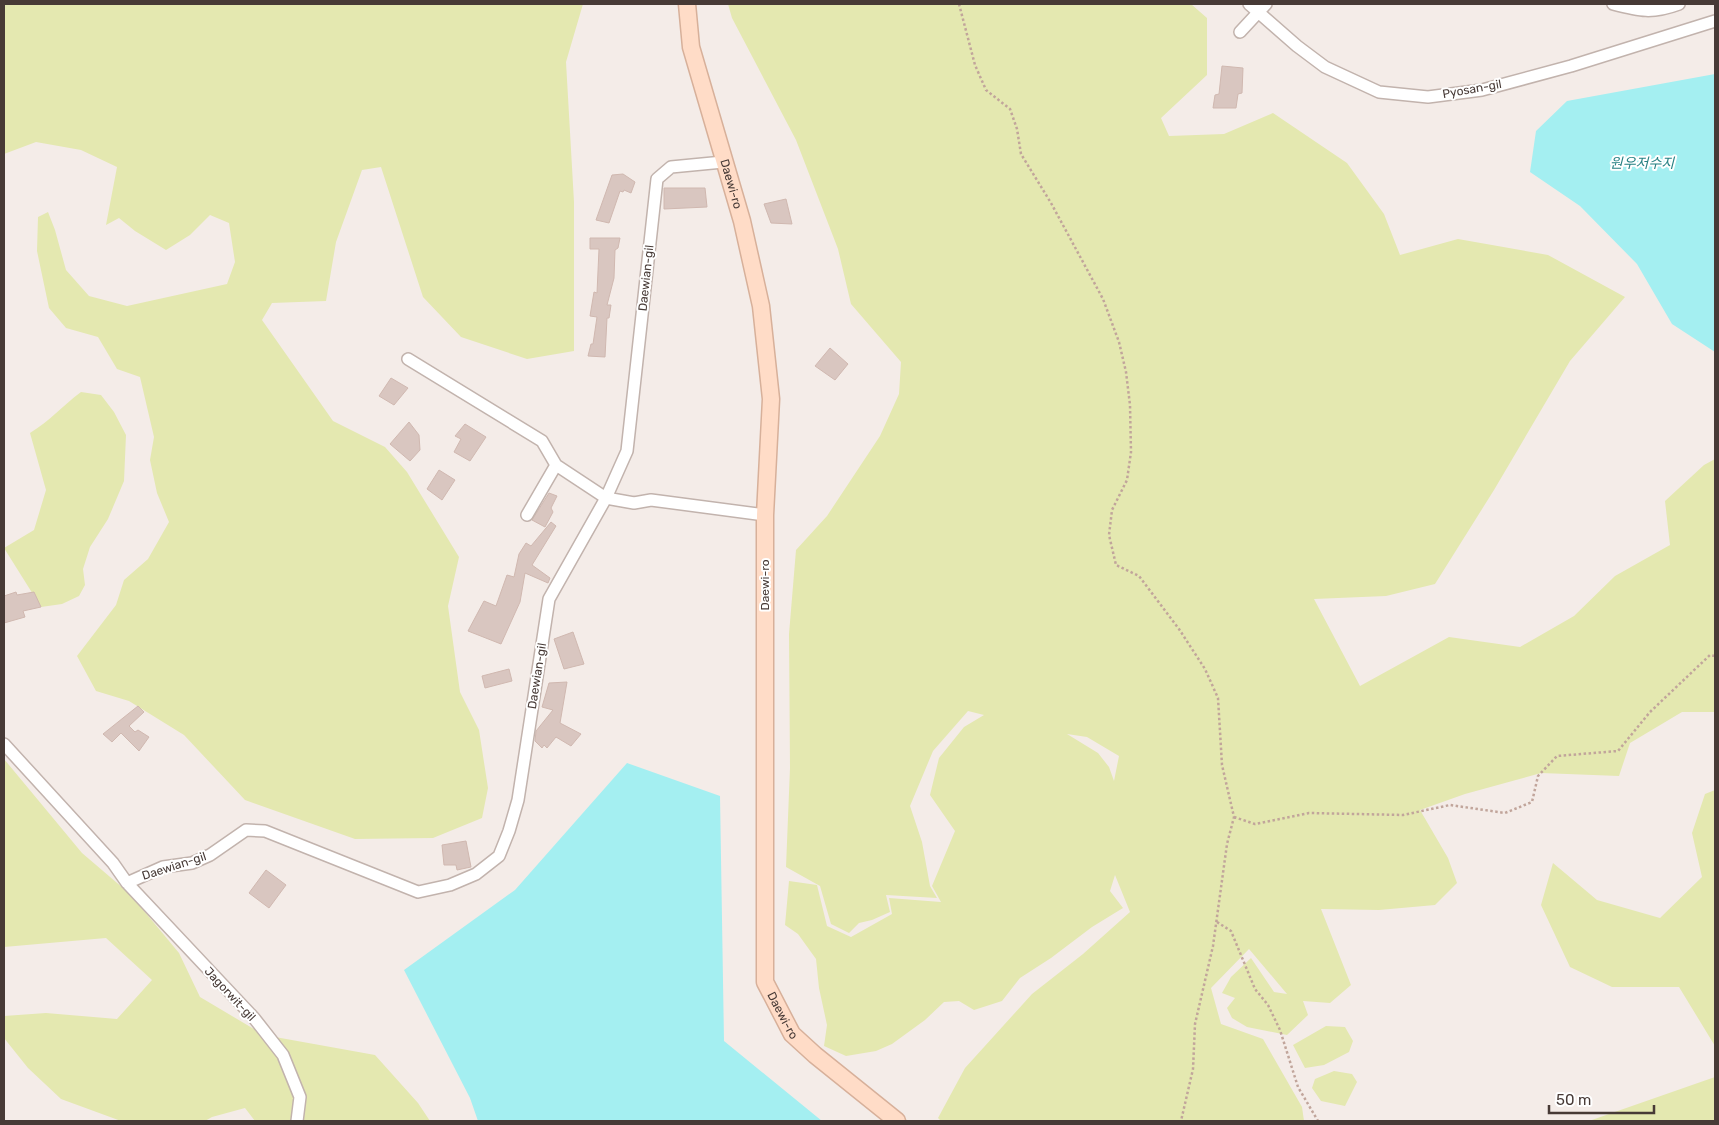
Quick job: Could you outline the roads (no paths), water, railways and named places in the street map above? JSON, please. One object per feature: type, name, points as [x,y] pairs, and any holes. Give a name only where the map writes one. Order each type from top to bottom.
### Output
[{"type":"main road","name":"Daewi-ro","points":[[687,4],[691,47],[742,221],[761,306],[771,400],[765,515],[765,982],[792,1034],[897,1121]]},
{"type":"street","name":"Pyosan-gil","points":[[1249,4],[1297,46],[1326,67],[1379,92],[1428,97],[1482,90],[1571,66],[1715,21]]},
{"type":"street","points":[[1240,32],[1266,4]]},
{"type":"street","points":[[1613,4],[1642,12],[1666,9],[1679,4]]},
{"type":"street","name":"Daewian-gil","points":[[127,883],[163,867],[192,863],[210,855],[246,830],[265,831],[418,892],[450,885],[476,874],[499,856],[518,800],[549,599],[606,498],[627,451],[657,179],[671,167],[724,162]]},
{"type":"street","points":[[408,359],[542,441],[556,465],[606,498],[634,503],[651,500],[765,515]]},
{"type":"street","points":[[527,515],[556,465]]},
{"type":"street","name":"Jagorwit-gil","points":[[4,744],[113,863],[127,883],[254,1018],[284,1055],[300,1097],[297,1121]]},
{"type":"water","name":"원우저수지","points":[[1715,74],[1715,352],[1672,324],[1637,264],[1580,206],[1530,172],[1536,131],[1567,101]]},
{"type":"water","points":[[627,763],[720,796],[724,1041],[822,1121],[478,1121],[470,1098],[404,970],[515,890]]}]
